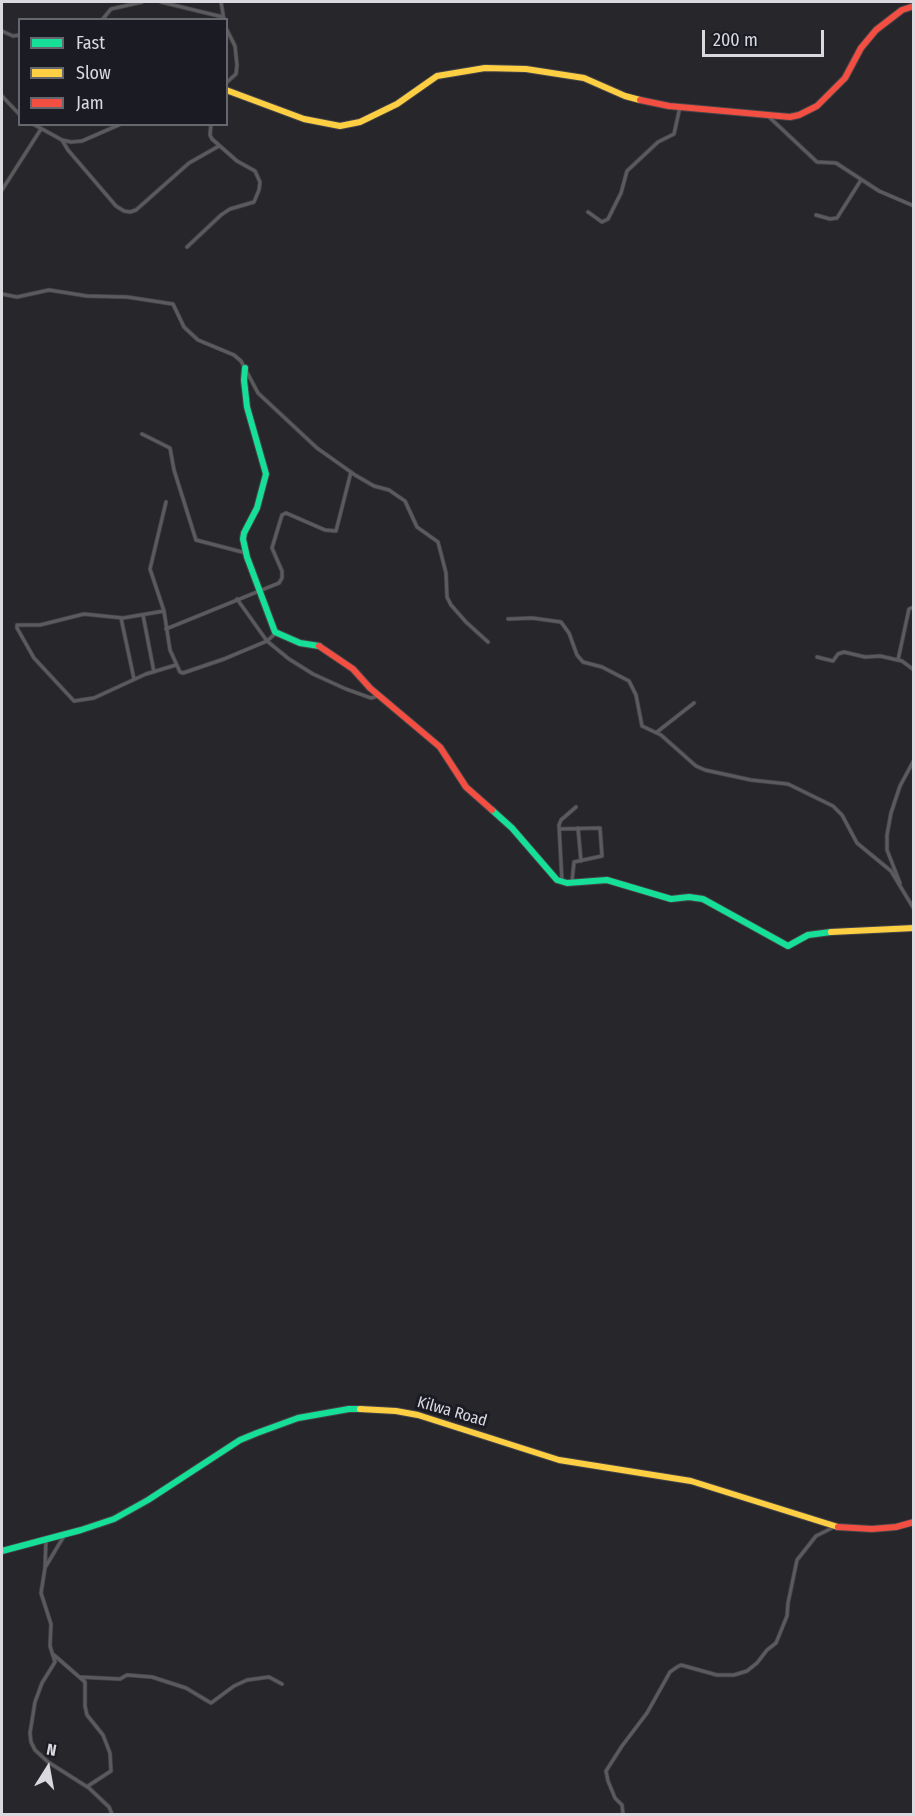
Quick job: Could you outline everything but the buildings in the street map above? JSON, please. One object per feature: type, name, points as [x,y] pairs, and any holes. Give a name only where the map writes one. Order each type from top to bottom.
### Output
[{"type":"main road","points":[[228,91],[272,105],[296,116],[319,122],[349,125],[397,104],[437,76],[486,68],[525,69],[584,78],[636,99],[680,107],[790,117],[817,106],[846,78],[861,48],[876,30],[902,10],[914,6]]},
{"type":"main road","points":[[244,368],[247,407],[266,474],[257,508],[243,536],[258,590],[276,633],[300,643],[321,646],[353,669],[367,685],[440,747],[466,787],[512,828],[549,872],[561,882],[607,880],[671,899],[703,899],[788,946],[807,935],[825,932],[914,928]]},
{"type":"main road","name":"Kilwa Road","points":[[2,1551],[65,1535],[114,1519],[240,1440],[257,1432],[298,1418],[364,1409],[418,1415],[564,1461],[691,1481],[834,1527],[872,1530],[914,1522]]},
{"type":"street","points":[[104,18],[111,9],[142,2]]},
{"type":"street","points":[[161,2],[223,18],[221,2]]},
{"type":"street","points":[[2,31],[18,35]]},
{"type":"street","points":[[228,32],[235,46],[237,65],[236,74],[228,81]]},
{"type":"street","points":[[2,96],[18,113]]},
{"type":"street","points":[[588,212],[602,222],[608,219],[621,193],[627,171],[658,142],[674,134],[680,107]]},
{"type":"street","points":[[767,115],[817,162],[836,163],[879,191],[914,206]]},
{"type":"street","points":[[36,126],[62,140],[71,142],[82,141],[116,126]]},
{"type":"street","points":[[188,247],[230,208],[254,202],[260,182],[255,171],[237,161],[219,146],[210,135],[211,126]]},
{"type":"street","points":[[2,190],[41,129]]},
{"type":"street","points":[[62,140],[116,206],[130,212],[136,210],[189,164],[219,146]]},
{"type":"street","points":[[816,215],[830,219],[837,218],[861,180]]},
{"type":"street","points":[[2,294],[17,297],[49,290],[87,296],[128,297],[168,302],[176,308],[184,327],[198,340],[234,355],[241,361],[258,393],[317,448],[351,472],[374,486],[397,495],[407,504],[417,527],[438,541],[448,600],[466,622],[488,642]]},
{"type":"street","points":[[142,434],[170,448],[174,470],[196,540],[246,553]]},
{"type":"street","points":[[166,629],[279,583],[282,578],[281,568],[272,548],[283,514],[294,516],[325,530],[336,531],[351,472]]},
{"type":"street","points":[[166,502],[158,543],[150,567],[164,611],[166,629],[176,665],[183,673],[224,659],[267,640],[276,633]]},
{"type":"street","points":[[237,600],[267,640],[289,659],[313,674],[363,696],[373,698],[380,695]]},
{"type":"street","points":[[898,660],[909,610],[914,607]]},
{"type":"street","points":[[164,611],[121,618],[84,614],[40,625],[17,625],[18,632],[28,650],[72,701],[94,698],[134,679],[176,665]]},
{"type":"street","points":[[143,615],[154,672]]},
{"type":"street","points":[[121,618],[134,679]]},
{"type":"street","points":[[508,619],[532,618],[561,622],[569,633],[582,662],[602,667],[629,681],[636,695],[641,724],[657,732],[700,768],[752,780],[788,783],[833,806],[847,823],[857,843],[888,868],[901,885]]},
{"type":"street","points":[[817,657],[833,661],[838,654],[844,652],[863,657],[880,656],[898,660],[914,670]]},
{"type":"street","points":[[657,732],[694,703]]},
{"type":"street","points":[[914,760],[900,786],[892,808],[886,840],[887,850],[901,885],[914,909]]},
{"type":"street","points":[[561,882],[561,820],[576,807]]},
{"type":"street","points":[[560,829],[598,827],[601,834],[602,856],[574,862],[572,882]]},
{"type":"street","points":[[578,828],[581,861]]},
{"type":"street","points":[[623,1815],[622,1806],[615,1798],[606,1771],[647,1713],[670,1672],[681,1665],[717,1676],[737,1675],[757,1663],[776,1643],[788,1614],[788,1602],[799,1557],[816,1536],[834,1527]]},
{"type":"street","points":[[45,1568],[65,1535]]},
{"type":"street","points":[[46,1539],[45,1568],[40,1593],[51,1624],[50,1646],[55,1664],[42,1683],[34,1708],[31,1742],[35,1750],[48,1762],[88,1786],[109,1807],[112,1815]]},
{"type":"street","points":[[53,1654],[85,1683],[87,1715],[103,1735],[109,1749],[112,1766],[109,1772],[88,1786]]},
{"type":"street","points":[[80,1677],[120,1679],[127,1675],[152,1677],[186,1688],[210,1703],[247,1680],[269,1677],[282,1684]]},
{"type":"traffic: fast","points":[[245,368],[247,407],[266,474],[257,508],[244,533],[247,557],[275,632],[300,643],[319,646]]},
{"type":"traffic: fast","points":[[492,810],[512,828],[557,880],[567,883],[607,880],[671,899],[689,897],[703,899],[788,946],[808,935],[831,932]]},
{"type":"traffic: fast","points":[[2,1551],[114,1519],[148,1500],[240,1440],[257,1433],[298,1418],[360,1409]]},
{"type":"traffic: slow","points":[[228,91],[304,119],[340,126],[360,122],[397,104],[437,76],[485,68],[526,69],[584,78],[640,100]]},
{"type":"traffic: slow","points":[[831,932],[914,928]]},
{"type":"traffic: slow","points":[[360,1409],[418,1415],[559,1460],[691,1481],[838,1527]]},
{"type":"traffic: jam","points":[[640,100],[669,106],[790,117],[799,115],[817,106],[845,78],[861,48],[876,30],[902,10],[914,6]]},
{"type":"traffic: jam","points":[[319,646],[353,669],[370,688],[440,747],[466,787],[492,810]]},
{"type":"traffic: jam","points":[[838,1527],[872,1529],[896,1527],[914,1522]]}]
